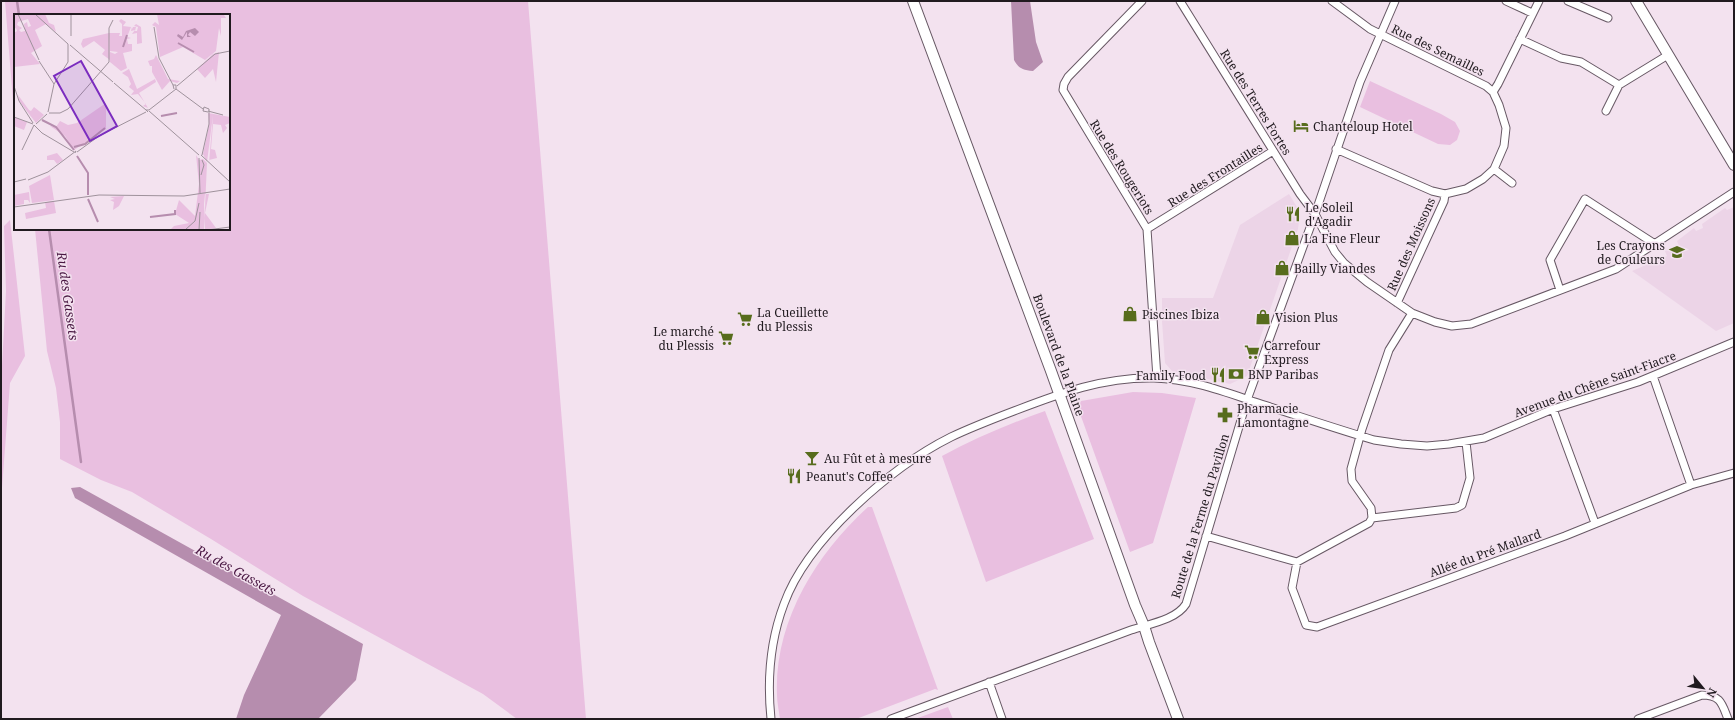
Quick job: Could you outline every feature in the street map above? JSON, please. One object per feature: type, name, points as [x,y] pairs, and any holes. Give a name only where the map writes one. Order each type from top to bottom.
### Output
[{"type":"main road","name":"Boulevard de la Plaine","points":[[913,1],[1178,719]]},
{"type":"main road","points":[[1636,1],[1734,165]]},
{"type":"street","name":"Rue des Rougeriots","points":[[1142,1],[1068,77],[1064,84],[1063,90],[1148,229],[1157,378]]},
{"type":"street","name":"Rue des Terres Fortes","points":[[1180,1],[1300,194],[1314,214],[1335,252],[1344,264],[1396,303],[1412,313],[1435,322],[1452,326],[1471,324],[1616,270],[1734,192]]},
{"type":"street","name":"Rue des Semailles","points":[[1332,1],[1370,29],[1478,82],[1493,92],[1499,105],[1506,128],[1504,146],[1494,169],[1483,179],[1466,189],[1445,194],[1422,188],[1336,149]]},
{"type":"street","name":"Route de la Ferme du Pavillon","points":[[890,719],[1158,622],[1183,609],[1186,604],[1247,400],[1360,82],[1395,1]]},
{"type":"street","points":[[1506,1],[1532,13]]},
{"type":"street","points":[[1493,92],[1538,1]]},
{"type":"street","points":[[1568,1],[1608,18]]},
{"type":"street","points":[[1520,39],[1561,58],[1581,62],[1619,85]]},
{"type":"street","points":[[1606,111],[1619,85],[1668,55]]},
{"type":"street","name":"Rue des Frontailles","points":[[1148,229],[1273,151]]},
{"type":"street","points":[[1494,169],[1512,183]]},
{"type":"street","name":"Rue des Moissons","points":[[1396,303],[1444,201],[1445,194]]},
{"type":"street","points":[[1560,290],[1550,260],[1585,200],[1655,244]]},
{"type":"street","points":[[1206,536],[1297,562],[1369,523],[1372,518],[1371,508],[1352,481],[1351,469],[1360,436],[1389,350],[1412,313]]},
{"type":"street","name":"Avenue du Chêne Saint-Fiacre","points":[[771,719],[768,694],[773,641],[784,602],[811,556],[828,535],[853,509],[888,478],[919,456],[949,438],[972,427],[1059,394],[1103,381],[1157,378],[1203,385],[1374,440],[1427,446],[1466,442],[1484,438],[1552,409],[1638,382],[1734,342]]},
{"type":"street","points":[[1652,376],[1691,485]]},
{"type":"street","points":[[1552,409],[1595,523]]},
{"type":"street","points":[[1372,518],[1456,508],[1462,505],[1470,478],[1466,442]]},
{"type":"street","name":"Allée du Pré Mallard","points":[[1297,562],[1292,588],[1306,625],[1310,627],[1318,626],[1565,536],[1691,485],[1734,473]]},
{"type":"street","points":[[989,682],[1002,719]]},
{"type":"street","points":[[1638,719],[1702,695],[1708,695],[1718,698],[1728,719]]},
{"type":"shaded area","points":[[5,1],[528,1],[586,719],[517,719],[483,694],[303,596],[132,492],[101,480],[60,459],[60,422],[56,388],[47,351],[35,230],[230,230],[230,14],[14,14],[14,114]]},
{"type":"shaded area","points":[[1011,1],[1030,1],[1036,42],[1043,62],[1033,71],[1022,68],[1014,60]]},
{"type":"shaded area","points":[[1370,81],[1455,122],[1460,131],[1457,140],[1450,145],[1438,144],[1360,107]]},
{"type":"shaded area","points":[[1289,194],[1300,212],[1298,229],[1247,376],[1230,384],[1172,371],[1165,363],[1162,298],[1213,298],[1240,225]]},
{"type":"shaded area","points":[[1734,207],[1734,323],[1716,331],[1632,271],[1667,256],[1665,251],[1679,246],[1677,241],[1694,228],[1696,231],[1703,228],[1702,224],[1725,208],[1727,210]]},
{"type":"shaded area","points":[[10,220],[25,356],[10,383],[1,501],[1,384],[6,291],[4,226]]},
{"type":"shaded area","points":[[1133,392],[1162,393],[1196,398],[1153,543],[1130,552],[1078,408],[1081,401]]},
{"type":"shaded area","points":[[1045,411],[1094,539],[986,582],[942,456],[992,432]]},
{"type":"shaded area","points":[[80,487],[363,644],[356,680],[318,719],[236,719],[244,695],[281,615],[75,498],[71,488]]},
{"type":"shaded area","points":[[868,507],[872,507],[938,690],[935,689],[856,719],[780,719],[777,698],[778,668],[783,641],[791,616],[802,591],[831,546]]},
{"type":"shaded area","points":[[948,707],[953,719],[915,719]]},
{"type":"waterway","name":"Ru des Gassets","points":[[17,1],[19,14]]},
{"type":"waterway","name":"Ru des Gassets","points":[[49,230],[81,462]]},
{"type":"place","name":"Chanteloup Hotel","points":[[1301,126]]},
{"type":"place","name":"Le Soleil d'Agadir","points":[[1293,214]]},
{"type":"place","name":"La Fine Fleur","points":[[1292,238]]},
{"type":"place","name":"Les Crayons de Couleurs","points":[[1677,252]]},
{"type":"place","name":"Bailly Viandes","points":[[1282,268]]},
{"type":"place","name":"Piscines Ibiza","points":[[1130,314]]},
{"type":"place","name":"Vision Plus","points":[[1263,317]]},
{"type":"place","name":"La Cueillette du Plessis","points":[[745,319]]},
{"type":"place","name":"Le marché du Plessis","points":[[726,338]]},
{"type":"place","name":"Carrefour Express","points":[[1252,352]]},
{"type":"place","name":"BNP Paribas","points":[[1236,374]]},
{"type":"place","name":"Family Food","points":[[1218,375]]},
{"type":"place","name":"Pharmacie Lamontagne","points":[[1225,415]]},
{"type":"place","name":"Au Fût et à mesure","points":[[812,458]]},
{"type":"place","name":"Peanut's Coffee","points":[[794,476]]}]
